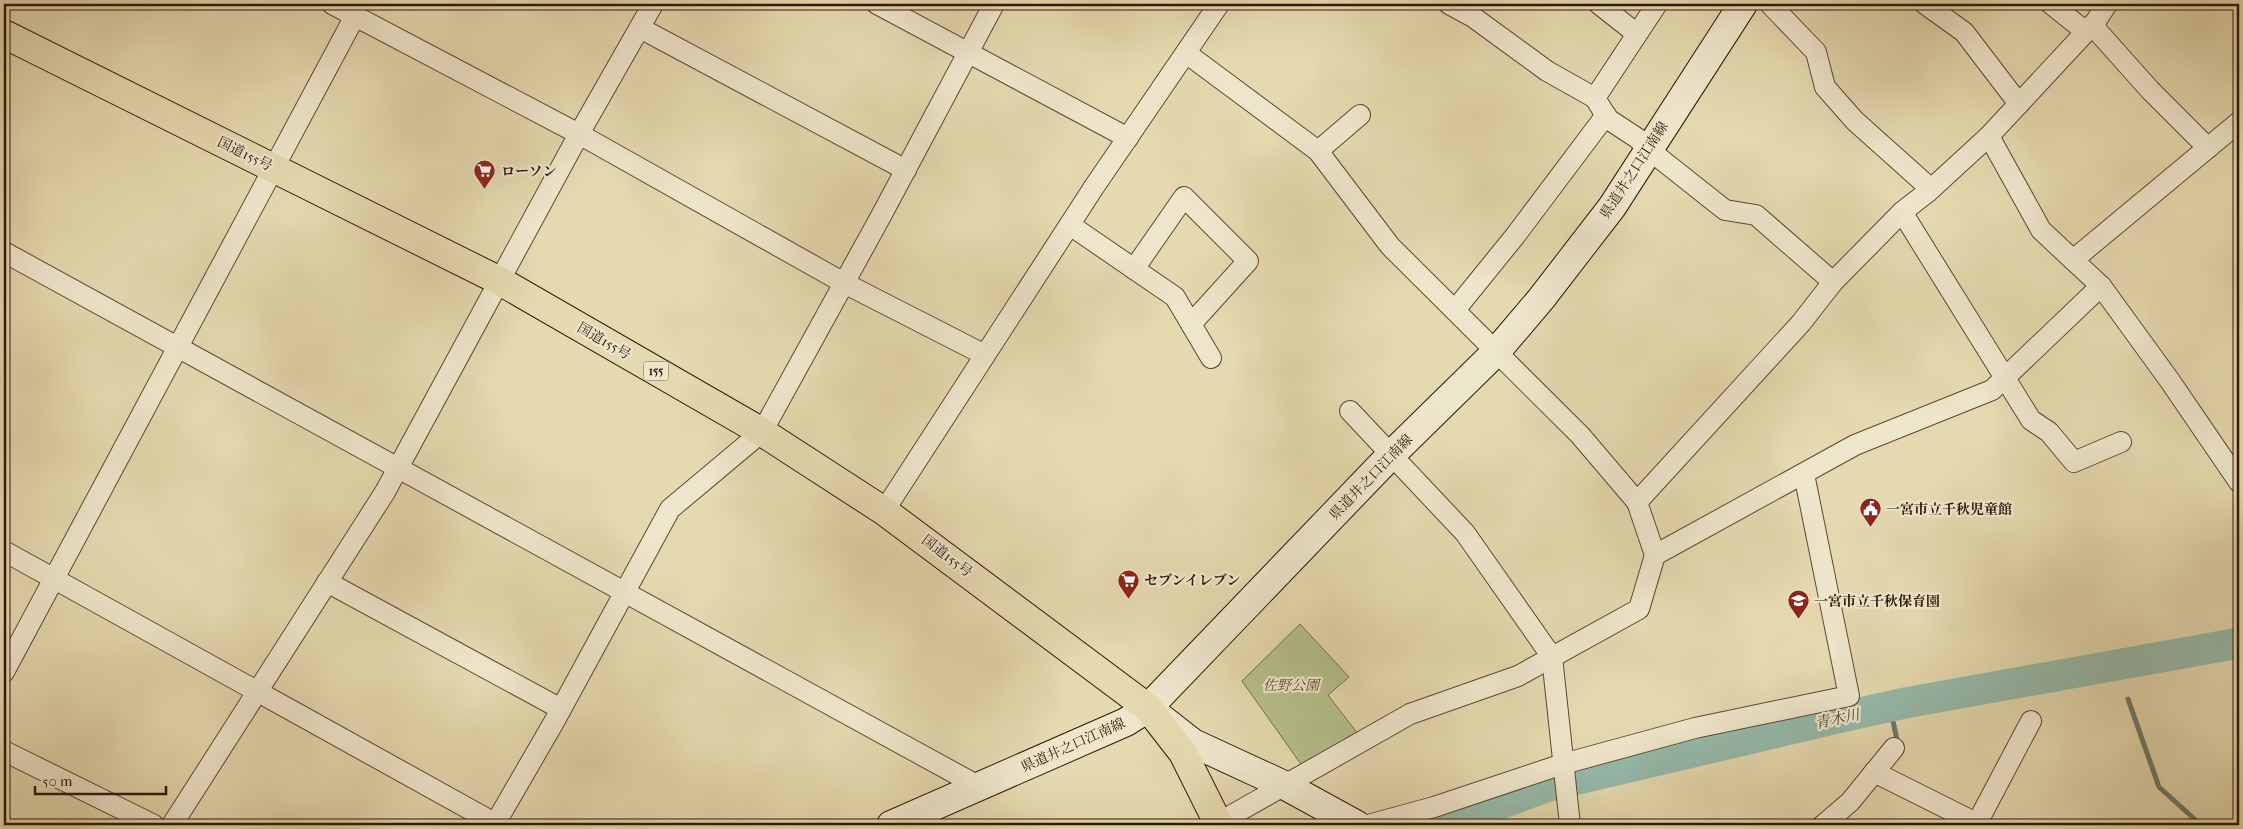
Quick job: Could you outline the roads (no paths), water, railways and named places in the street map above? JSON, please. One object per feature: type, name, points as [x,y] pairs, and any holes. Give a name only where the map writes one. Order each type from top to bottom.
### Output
[{"type":"highway","name":"国道155号","points":[[4,34],[500,281],[762,432],[884,511],[1148,708],[1183,754],[1218,824]]},
{"type":"main road","name":"県道井之口江南線","points":[[891,825],[1126,722],[1148,708],[1392,454],[1496,352],[1570,264],[1612,207],[1743,4]]},
{"type":"main road","points":[[1148,708],[1193,743],[1284,785],[1357,825]]},
{"type":"street","points":[[332,4],[579,134],[844,283],[984,355]]},
{"type":"street","points":[[172,825],[398,470],[579,134],[653,4]]},
{"type":"street","points":[[877,4],[1128,138]]},
{"type":"street","points":[[4,551],[496,824],[670,509],[762,432],[906,170],[994,4]]},
{"type":"street","points":[[884,511],[984,355],[1219,4]]},
{"type":"street","points":[[1449,4],[1473,17],[1547,71],[1595,98],[1608,119],[1637,138],[1648,149],[1725,210],[1756,215],[1833,282]]},
{"type":"street","points":[[1599,4],[1637,34]]},
{"type":"street","points":[[1595,98],[1657,4]]},
{"type":"street","points":[[1770,4],[1816,52],[1825,87],[1855,121],[1931,189]]},
{"type":"street","points":[[1925,4],[1964,32],[2019,104]]},
{"type":"street","points":[[2051,4],[2089,29],[2208,148]]},
{"type":"street","points":[[1637,502],[1801,323],[1833,282],[1902,212],[1931,189],[1989,136],[2089,29],[2107,4]]},
{"type":"street","points":[[4,672],[355,16]]},
{"type":"street","points":[[640,28],[906,170]]},
{"type":"street","points":[[1186,53],[1318,151],[1390,246],[1580,436],[1637,502],[1655,555],[1639,609],[1518,676],[1410,714],[1218,824]]},
{"type":"street","points":[[1318,151],[1360,115]]},
{"type":"street","points":[[1455,310],[1515,236],[1606,115]]},
{"type":"street","points":[[2073,260],[2239,122]]},
{"type":"street","points":[[1989,136],[2041,230],[2101,286],[2239,482]]},
{"type":"street","points":[[1134,269],[1184,197],[1248,261],[1191,324]]},
{"type":"street","points":[[1902,212],[2031,420],[2049,432],[2074,462],[2121,442]]},
{"type":"street","points":[[1070,225],[1175,297],[1211,358]]},
{"type":"street","points":[[4,252],[398,470],[980,787]]},
{"type":"street","points":[[1655,555],[1855,445],[1992,390],[2101,286]]},
{"type":"street","points":[[1350,411],[1465,533],[1552,657],[1570,825]]},
{"type":"street","points":[[1368,825],[1434,807],[1563,764],[1695,728],[1849,696],[1804,474]]},
{"type":"street","points":[[328,582],[561,709]]},
{"type":"street","points":[[1874,772],[1977,825],[2031,721]]},
{"type":"street","points":[[1823,825],[1850,802],[1894,748]]},
{"type":"street","points":[[4,751],[154,825]]},
{"type":"waterway","name":"青木川","points":[[1442,825],[1549,786],[1833,719],[1905,703],[2239,643]]},
{"type":"waterway","points":[[2128,699],[2159,787],[2201,825]]},
{"type":"waterway","points":[[1890,707],[1897,740],[1894,743]]},
{"type":"waterway","points":[[1807,825],[1820,818]]},
{"type":"place","name":"ローソン","points":[[485,190]]},
{"type":"place","name":"一宮市立千秋児童館","points":[[1870,528]]},
{"type":"place","name":"セブンイレブン","points":[[1128,599]]},
{"type":"place","name":"一宮市立千秋保育園","points":[[1798,620]]},
{"type":"park label","name":"佐野公園","points":[[1291,685]]}]
